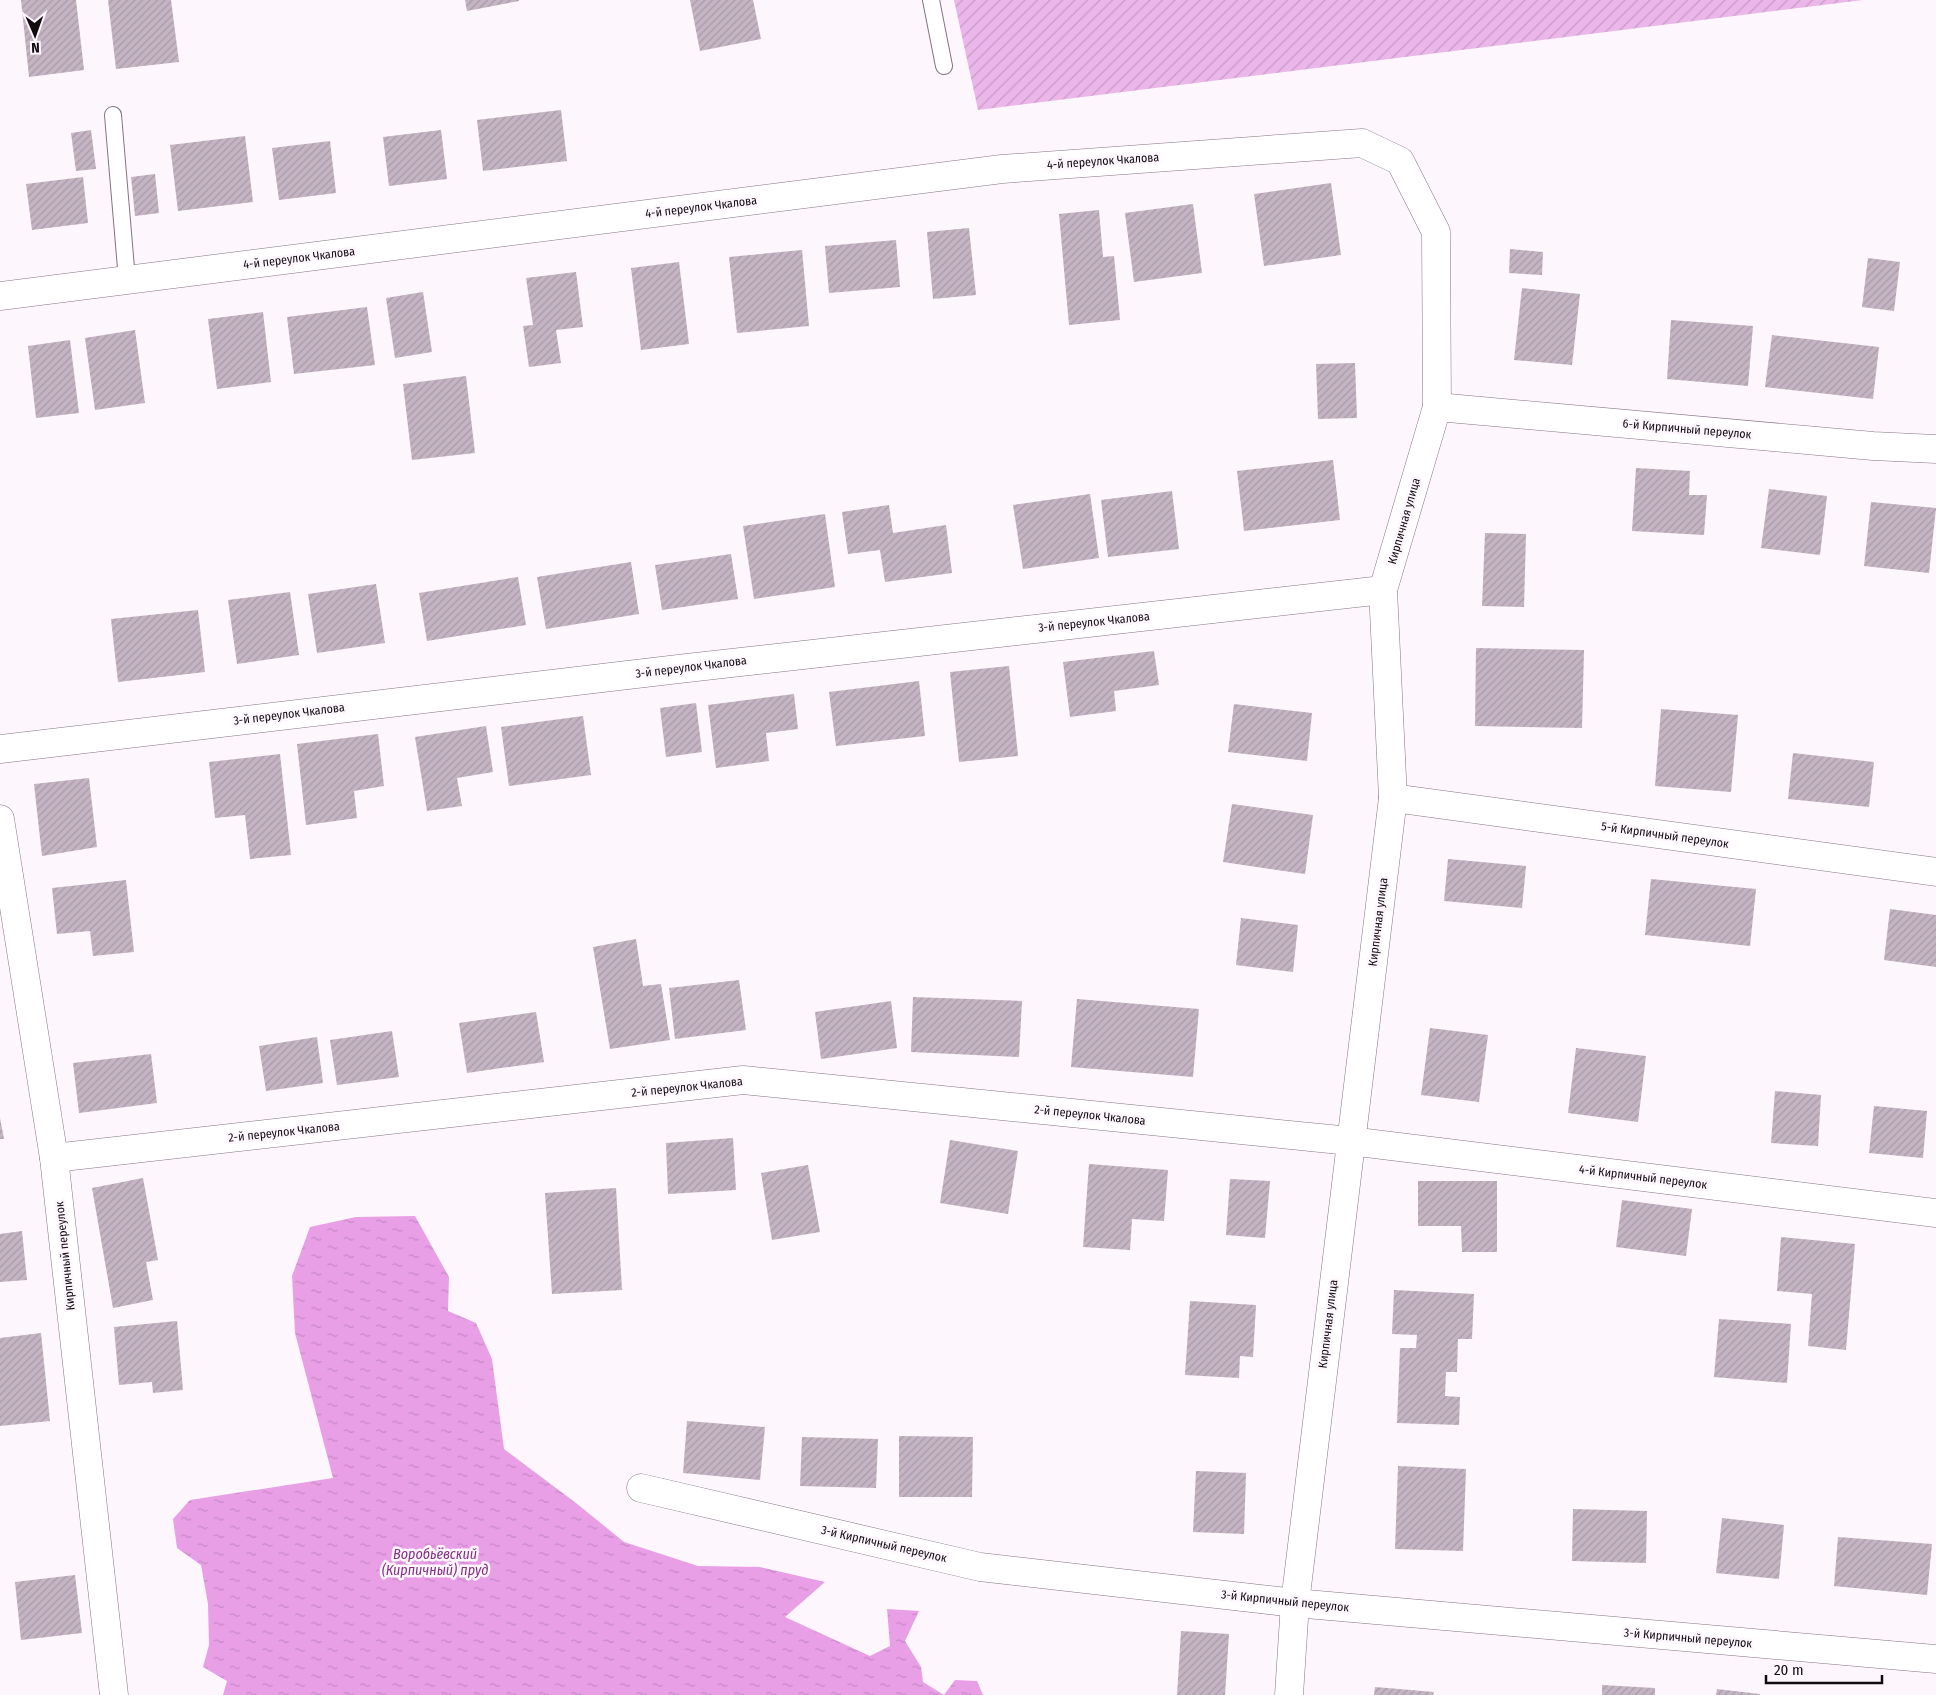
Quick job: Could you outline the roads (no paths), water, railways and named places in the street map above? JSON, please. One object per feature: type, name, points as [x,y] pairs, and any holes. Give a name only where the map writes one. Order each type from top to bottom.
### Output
[{"type":"street","name":"4-й переулок Чкалова","points":[[0,296],[1002,169],[1362,143],[1400,161]]},
{"type":"street","name":"Кирпичная улица","points":[[1289,1695],[1295,1603],[1393,798],[1383,590],[1438,407],[1436,232],[1400,161]]},
{"type":"street","name":"6-й Кирпичный переулок","points":[[1438,407],[1873,446],[1936,449]]},
{"type":"street","name":"3-й переулок Чкалова","points":[[0,749],[696,666],[1383,590]]},
{"type":"street","name":"5-й Кирпичный переулок","points":[[1393,798],[1936,872]]},
{"type":"street","name":"Кирпичный переулок","points":[[0,820],[54,1158],[114,1695]]},
{"type":"street","name":"2-й переулок Чкалова","points":[[54,1158],[743,1080],[1350,1141]]},
{"type":"street","name":"4-й Кирпичный переулок","points":[[1350,1141],[1936,1213]]},
{"type":"street","name":"3-й Кирпичный переулок","points":[[642,1488],[980,1567],[1295,1603],[1936,1660]]},
{"type":"lane","points":[[931,0],[944,66]]},
{"type":"lane","points":[[113,115],[127,280]]},
{"type":"water","name":"Воробьёвский (Кирпичный) пруд","points":[[415,1216],[449,1277],[448,1311],[476,1323],[492,1359],[504,1449],[624,1542],[698,1566],[760,1567],[825,1582],[785,1617],[870,1656],[890,1646],[887,1609],[919,1611],[905,1641],[921,1667],[923,1682],[944,1695],[223,1695],[227,1681],[203,1667],[209,1645],[208,1604],[201,1565],[177,1548],[173,1519],[190,1500],[333,1478],[295,1333],[292,1276],[310,1227],[356,1217]]},
{"type":"water","points":[[955,1680],[977,1681],[983,1695],[944,1695]]}]
